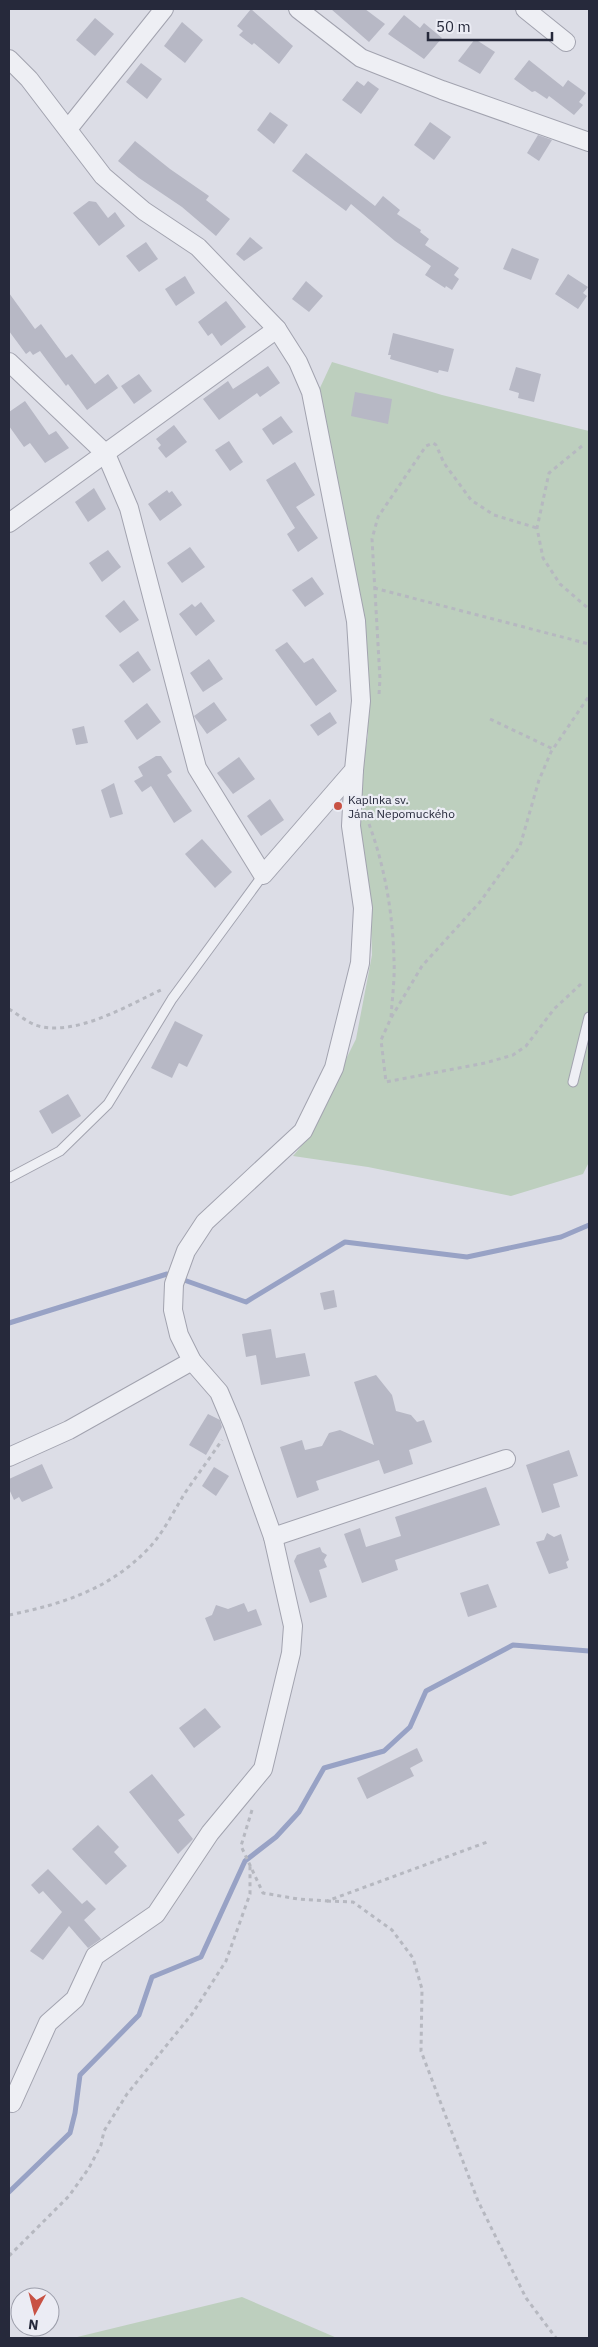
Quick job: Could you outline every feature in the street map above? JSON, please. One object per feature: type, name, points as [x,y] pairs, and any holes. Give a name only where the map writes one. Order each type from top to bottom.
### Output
[{"type":"street","points":[[68,130],[164,9]]},
{"type":"street","points":[[298,9],[361,58],[442,90],[589,142]]},
{"type":"street","points":[[525,9],[566,42]]},
{"type":"street","points":[[9,59],[29,79],[103,176],[144,211],[198,247],[276,329],[298,362],[311,392],[356,621],[360,701],[351,826],[363,908],[360,963],[334,1068],[303,1131],[205,1222],[186,1251],[176,1278],[173,1310],[177,1327],[192,1361],[219,1392],[273,1537],[293,1626],[291,1653],[263,1769],[210,1832],[156,1914],[95,1956],[75,2000],[48,2023],[12,2103]]},
{"type":"street","points":[[9,522],[106,454],[276,329]]},
{"type":"street","points":[[9,362],[106,454],[129,508],[197,768],[263,875],[354,770]]},
{"type":"street","points":[[9,1457],[69,1430],[192,1361]]},
{"type":"street","points":[[273,1537],[506,1459]]},
{"type":"lane","points":[[9,1178],[60,1151],[108,1104],[172,999],[263,875]]},
{"type":"lane","points":[[572,1082],[589,1017]]},
{"type":"path","points":[[378,698],[380,679],[372,539],[378,517],[429,444],[436,445],[444,463],[471,500],[494,515],[537,528]]},
{"type":"path","points":[[582,446],[549,473],[537,528],[544,558],[560,584],[589,610]]},
{"type":"path","points":[[374,588],[589,644]]},
{"type":"path","points":[[581,984],[554,1009],[526,1046],[513,1055],[485,1064],[386,1082],[381,1040],[391,1018],[422,966],[480,902],[520,846],[539,780],[553,750],[589,696]]},
{"type":"path","points":[[490,719],[553,750]]},
{"type":"path","points":[[368,815],[386,881],[390,916],[394,961],[391,1018]]},
{"type":"path","points":[[9,1009],[36,1025],[66,1028],[95,1020],[187,978]]},
{"type":"path","points":[[9,1615],[56,1605],[94,1590],[147,1550],[161,1534],[186,1492],[232,1426]]},
{"type":"path","points":[[254,1803],[241,1846],[263,1893],[298,1900],[353,1902],[392,1930],[413,1958],[422,1989],[421,2051],[478,2200],[526,2298],[556,2338]]},
{"type":"path","points":[[327,1901],[490,1841]]},
{"type":"path","points":[[9,2256],[69,2196],[89,2168],[101,2145],[104,2131],[127,2094],[192,2014],[226,1960],[250,1894],[250,1866]]},
{"type":"green space","points":[[332,362],[442,395],[589,431],[589,1162],[583,1174],[511,1196],[368,1167],[293,1156],[308,1138],[323,1112],[336,1079],[356,1039],[372,955],[371,922],[359,822],[359,789],[368,735],[365,620],[319,390]]},
{"type":"green space","points":[[242,2297],[337,2338],[73,2338]]},
{"type":"building","points":[[251,9],[293,46],[279,64],[254,43],[252,45],[239,35],[243,31],[237,26]]},
{"type":"building","points":[[331,9],[365,9],[385,24],[369,42]]},
{"type":"building","points":[[404,15],[420,28],[424,23],[442,38],[424,59],[388,34]]},
{"type":"building","points":[[95,18],[114,34],[95,56],[76,40]]},
{"type":"building","points":[[182,22],[203,40],[185,63],[164,46]]},
{"type":"building","points":[[475,39],[495,52],[480,74],[458,61]]},
{"type":"building","points":[[529,60],[563,87],[568,80],[586,93],[579,102],[583,105],[574,115],[549,96],[547,99],[535,91],[532,92],[514,79]]},
{"type":"building","points":[[141,63],[162,79],[147,99],[126,82]]},
{"type":"building","points":[[357,81],[364,86],[368,81],[379,89],[361,114],[342,100]]},
{"type":"building","points":[[270,112],[288,125],[274,144],[257,130]]},
{"type":"building","points":[[430,122],[451,137],[434,160],[414,145]]},
{"type":"building","points":[[538,135],[552,140],[539,161],[527,153]]},
{"type":"building","points":[[135,141],[170,169],[209,196],[206,200],[230,219],[216,236],[182,207],[139,178],[118,161]]},
{"type":"building","points":[[306,153],[375,206],[383,196],[400,210],[397,214],[421,230],[420,232],[429,239],[425,245],[459,268],[454,275],[459,279],[452,290],[446,286],[445,288],[425,275],[431,266],[395,241],[351,204],[346,211],[292,171]]},
{"type":"building","points":[[89,201],[96,202],[108,218],[115,212],[125,226],[99,246],[73,213]]},
{"type":"building","points":[[250,237],[263,248],[244,261],[236,254]]},
{"type":"building","points":[[146,242],[158,259],[139,272],[126,256]]},
{"type":"building","points":[[512,248],[539,259],[531,280],[503,269]]},
{"type":"building","points":[[568,274],[588,287],[583,293],[587,296],[578,309],[555,294]]},
{"type":"building","points":[[185,276],[195,293],[176,306],[165,289]]},
{"type":"building","points":[[306,281],[323,296],[309,312],[292,299]]},
{"type":"building","points":[[9,293],[35,329],[41,324],[66,358],[72,354],[95,384],[108,374],[118,388],[87,410],[40,351],[33,355],[30,351],[26,354],[9,331]]},
{"type":"building","points":[[226,301],[246,327],[221,346],[212,333],[208,336],[198,322]]},
{"type":"building","points":[[393,333],[454,349],[448,372],[439,370],[438,373],[390,359],[391,355],[388,355]]},
{"type":"building","points":[[268,366],[280,383],[260,397],[257,393],[219,420],[203,399],[228,381],[233,389]]},
{"type":"building","points":[[516,367],[541,374],[534,402],[518,398],[519,393],[509,390]]},
{"type":"building","points":[[139,374],[152,391],[134,404],[121,386]]},
{"type":"building","points":[[355,392],[392,399],[388,424],[351,416]]},
{"type":"building","points":[[25,401],[49,435],[56,431],[69,448],[45,463],[30,443],[24,447],[9,426],[9,412]]},
{"type":"building","points":[[281,416],[293,432],[273,445],[262,429]]},
{"type":"building","points":[[174,425],[187,442],[166,458],[158,448],[161,445],[156,439]]},
{"type":"building","points":[[229,441],[243,462],[230,471],[215,450]]},
{"type":"building","points":[[295,462],[315,495],[296,507],[318,538],[298,552],[287,534],[295,528],[266,480]]},
{"type":"building","points":[[94,488],[106,509],[88,522],[75,502]]},
{"type":"building","points":[[167,490],[169,493],[172,491],[182,505],[160,521],[148,504]]},
{"type":"building","points":[[190,547],[205,567],[182,583],[167,563]]},
{"type":"building","points":[[108,550],[121,567],[102,582],[89,563]]},
{"type":"building","points":[[312,577],[324,594],[305,607],[292,590]]},
{"type":"building","points":[[124,600],[139,620],[120,633],[105,616]]},
{"type":"building","points":[[201,602],[215,621],[196,636],[179,614],[192,604],[195,607]]},
{"type":"building","points":[[287,642],[304,663],[313,658],[337,691],[316,706],[275,650]]},
{"type":"building","points":[[138,651],[151,670],[133,683],[119,665]]},
{"type":"building","points":[[209,659],[223,679],[203,692],[190,673]]},
{"type":"building","points":[[214,702],[227,720],[207,734],[194,716]]},
{"type":"building","points":[[147,703],[161,722],[137,740],[124,721]]},
{"type":"building","points":[[330,712],[337,723],[318,736],[310,725]]},
{"type":"building","points":[[84,726],[88,743],[76,745],[72,729]]},
{"type":"building","points":[[156,756],[161,756],[172,772],[167,775],[192,811],[174,823],[151,786],[142,792],[134,781],[143,776],[138,767]]},
{"type":"building","points":[[239,757],[255,779],[233,794],[217,773]]},
{"type":"building","points":[[114,783],[123,814],[110,818],[101,790]]},
{"type":"building","points":[[270,799],[284,820],[261,836],[247,816]]},
{"type":"building","points":[[202,839],[232,872],[215,888],[185,854]]},
{"type":"building","points":[[175,1021],[203,1035],[187,1067],[179,1063],[172,1078],[151,1068]]},
{"type":"building","points":[[68,1094],[81,1116],[52,1134],[39,1111]]},
{"type":"building","points":[[334,1290],[337,1307],[324,1310],[320,1293]]},
{"type":"building","points":[[271,1329],[276,1358],[305,1353],[310,1376],[261,1385],[256,1355],[246,1357],[242,1334]]},
{"type":"building","points":[[376,1375],[392,1395],[396,1411],[411,1415],[417,1422],[424,1420],[432,1442],[409,1450],[413,1464],[384,1474],[379,1460],[316,1481],[319,1490],[297,1498],[280,1447],[302,1440],[305,1450],[322,1446],[329,1433],[340,1430],[374,1445],[354,1382]]},
{"type":"building","points":[[208,1414],[220,1420],[222,1427],[206,1455],[189,1445]]},
{"type":"building","points":[[569,1450],[578,1476],[553,1484],[560,1507],[542,1513],[526,1465]]},
{"type":"building","points":[[42,1464],[53,1488],[22,1502],[19,1497],[14,1500],[9,1489],[9,1479]]},
{"type":"building","points":[[214,1467],[229,1476],[216,1496],[202,1486]]},
{"type":"building","points":[[486,1487],[500,1525],[395,1560],[398,1570],[362,1583],[344,1534],[360,1528],[366,1547],[401,1536],[395,1517]]},
{"type":"building","points":[[547,1533],[554,1537],[561,1534],[569,1560],[566,1562],[568,1568],[549,1574],[536,1542],[544,1540]]},
{"type":"building","points":[[320,1547],[322,1552],[327,1555],[324,1560],[327,1567],[319,1570],[327,1597],[310,1603],[294,1561],[297,1555]]},
{"type":"building","points":[[488,1584],[497,1607],[468,1617],[460,1593]]},
{"type":"building","points":[[244,1603],[248,1612],[256,1609],[262,1625],[214,1641],[205,1618],[212,1615],[216,1605],[228,1609]]},
{"type":"building","points":[[205,1708],[221,1727],[194,1748],[179,1728]]},
{"type":"building","points":[[417,1748],[423,1761],[410,1768],[414,1776],[367,1799],[357,1778]]},
{"type":"building","points":[[152,1774],[185,1815],[178,1820],[193,1839],[178,1854],[129,1792]]},
{"type":"building","points":[[98,1825],[119,1847],[114,1852],[127,1866],[106,1885],[72,1849]]},
{"type":"building","points":[[48,1869],[82,1904],[87,1900],[96,1909],[84,1920],[101,1939],[88,1948],[69,1926],[43,1960],[30,1951],[62,1912],[43,1891],[39,1894],[31,1885]]},
{"type":"waterway","points":[[9,1323],[167,1274],[246,1302],[345,1242],[467,1257],[561,1237],[589,1225]]},
{"type":"waterway","points":[[9,2192],[70,2133],[75,2113],[80,2075],[139,2015],[152,1977],[201,1957],[245,1861],[276,1837],[299,1812],[324,1768],[384,1751],[410,1727],[426,1691],[513,1645],[589,1651]]},
{"type":"place","name":"Kaplnka sv. Jána Nepomuckého","points":[[338,806]]}]
